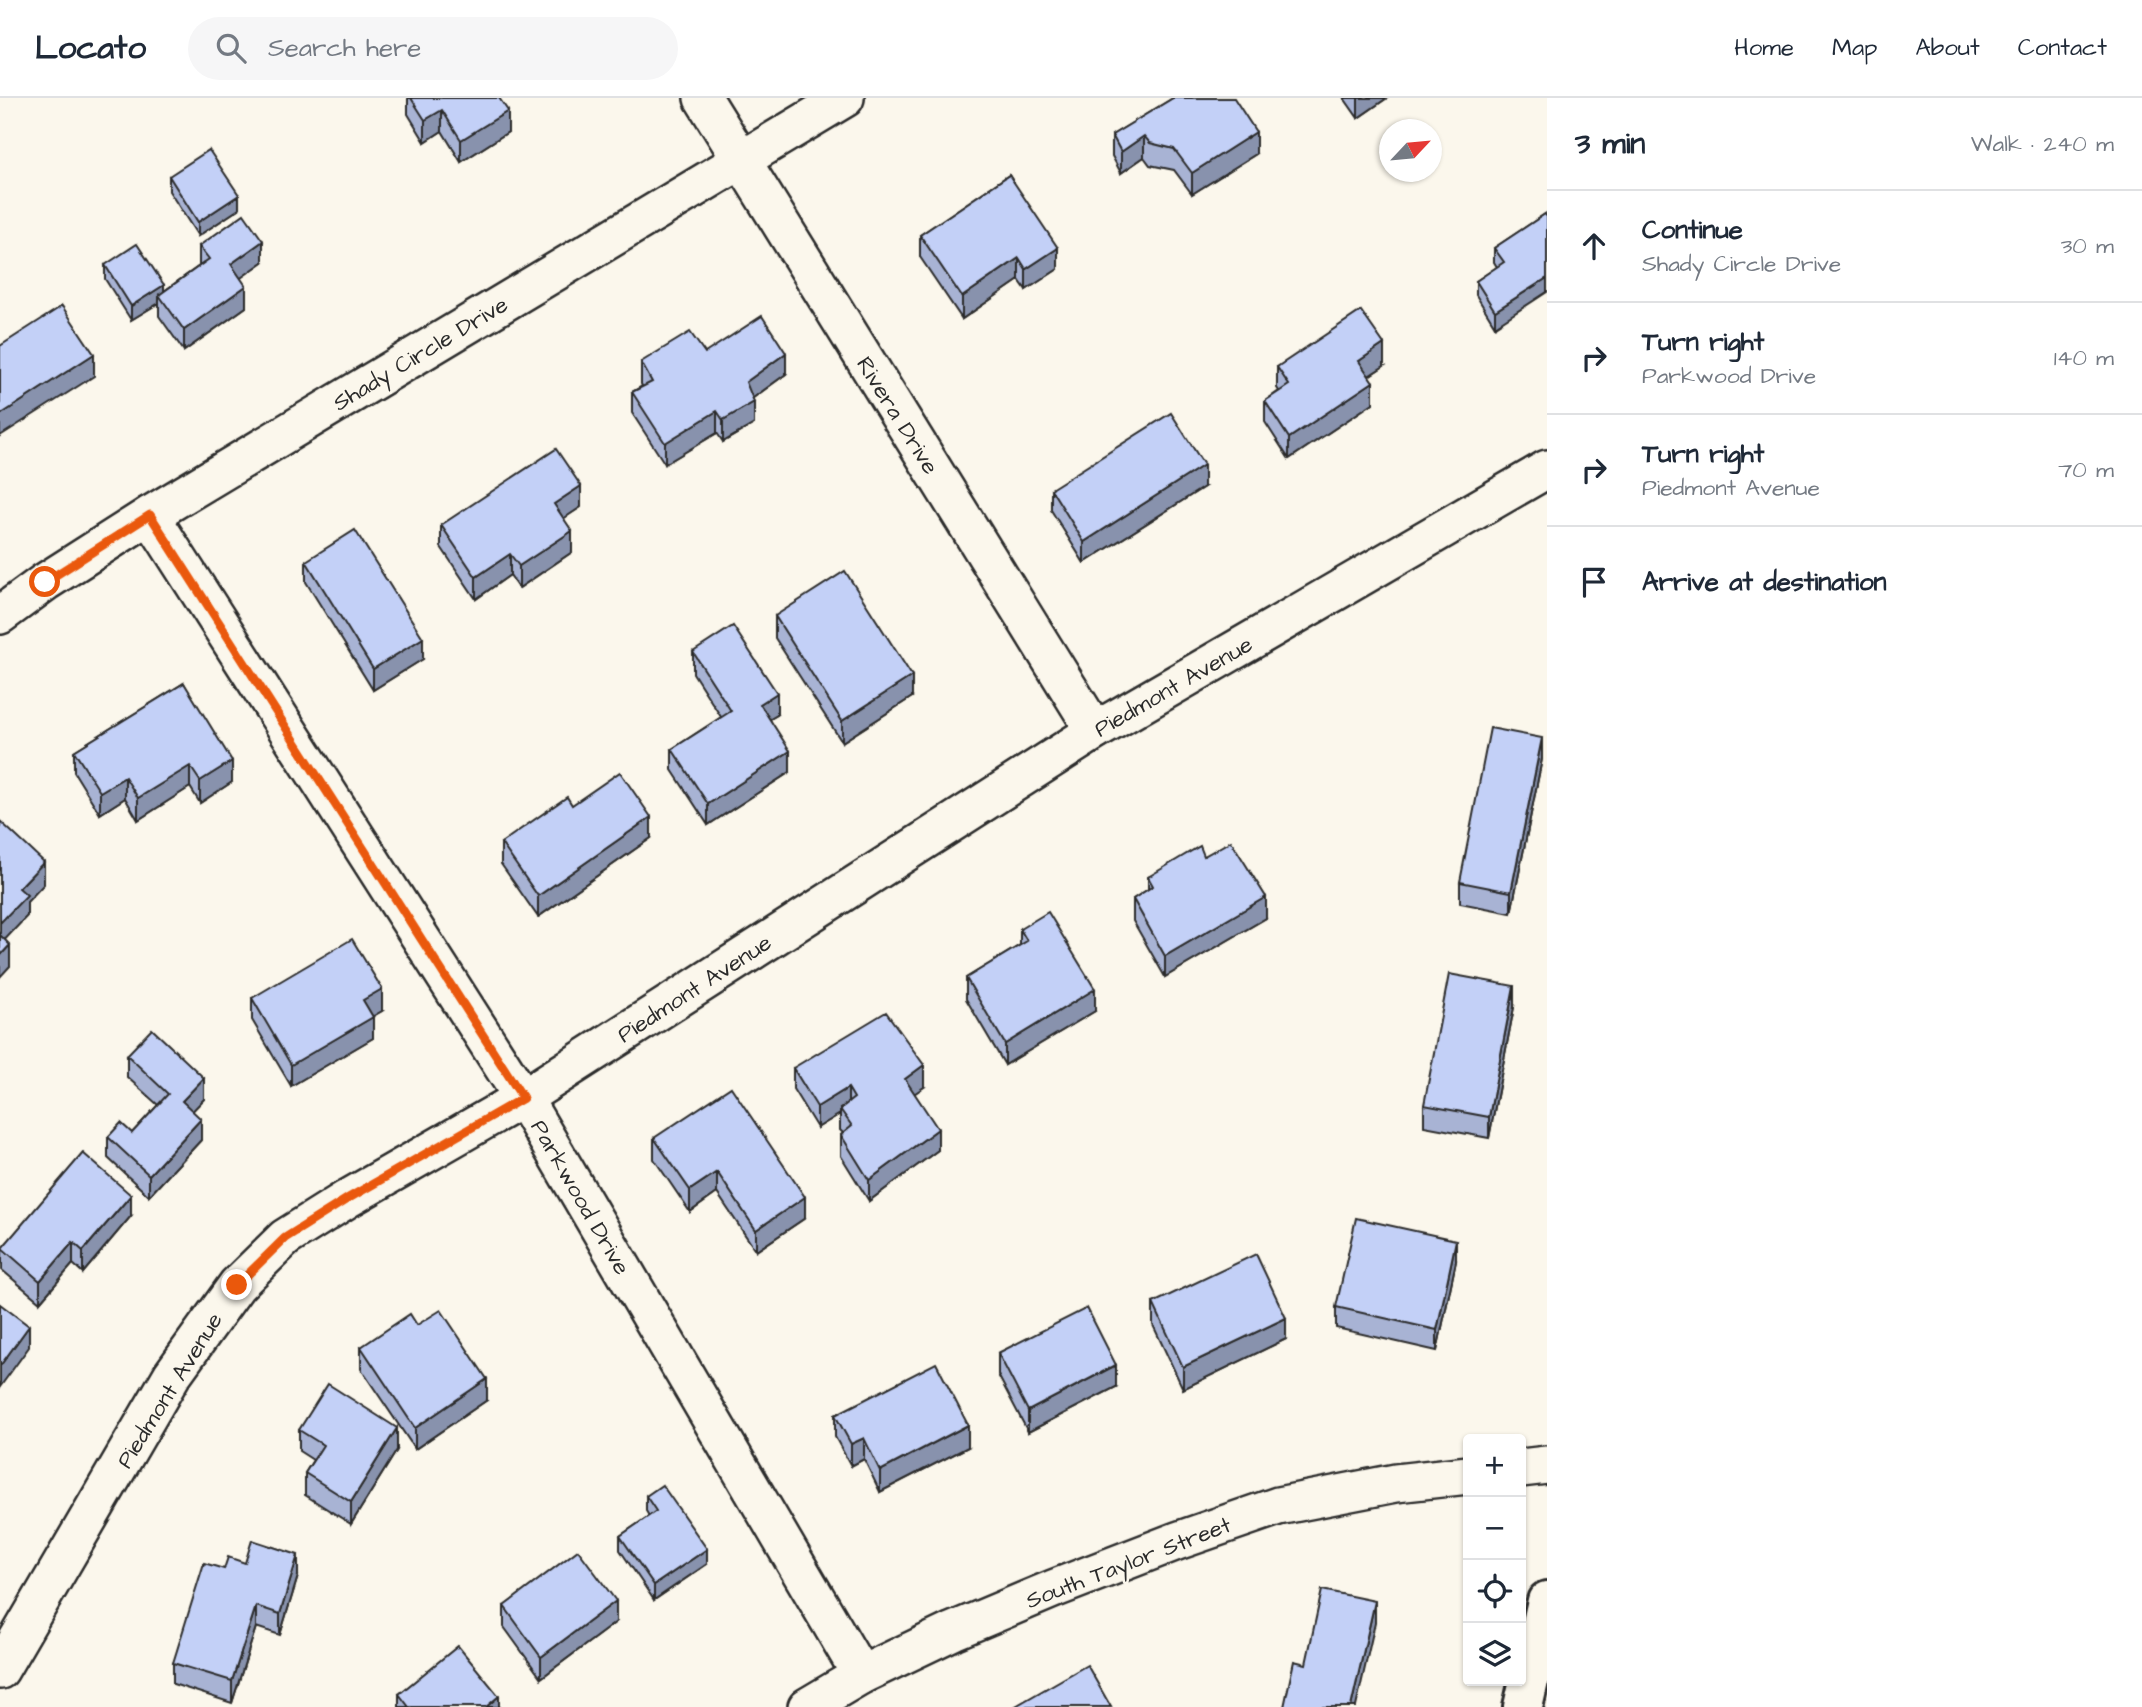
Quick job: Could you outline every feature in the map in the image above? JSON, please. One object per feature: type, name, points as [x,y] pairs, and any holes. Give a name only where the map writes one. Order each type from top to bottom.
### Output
[{"type":"street","name":"Rivera Drive","points":[[703,98],[1095,731]]},
{"type":"street","name":"Shady Circle Drive","points":[[0,615],[45,582],[150,515],[845,98]]},
{"type":"street","name":"Piedmont Avenue","points":[[0,1670],[172,1375],[237,1285],[285,1238],[347,1199],[523,1098],[1095,731],[1547,469]]},
{"type":"street","name":"Parkwood Drive","points":[[150,515],[523,1098],[861,1675]]},
{"type":"street","points":[[1526,1467],[1547,1465]]},
{"type":"street","name":"South Taylor Street","points":[[807,1707],[861,1675],[953,1632],[1053,1589],[1177,1541],[1278,1506],[1396,1483],[1463,1476]]},
{"type":"street","points":[[1523,1707],[1547,1601]]},
{"type":"building","points":[[411,98],[499,98],[508,111],[461,140],[442,110],[425,120]]},
{"type":"building","points":[[1173,98],[1234,98],[1256,132],[1192,173],[1174,149],[1150,143],[1144,136],[1121,152],[1112,135]]},
{"type":"building","points":[[209,150],[239,195],[198,222],[169,176]]},
{"type":"building","points":[[1009,175],[1058,248],[1026,269],[1019,258],[962,297],[920,235]]},
{"type":"building","points":[[244,214],[263,241],[231,264],[246,286],[184,330],[159,295],[209,259],[199,246]]},
{"type":"building","points":[[1545,214],[1547,278],[1495,311],[1476,281],[1504,262],[1494,248]]},
{"type":"building","points":[[137,244],[164,285],[131,306],[105,265]]},
{"type":"building","points":[[62,306],[94,354],[0,415],[0,346]]},
{"type":"building","points":[[1361,311],[1384,344],[1359,361],[1373,382],[1289,438],[1265,401],[1289,385],[1277,367]]},
{"type":"building","points":[[762,316],[786,353],[746,382],[754,402],[723,420],[717,411],[665,443],[632,392],[652,382],[641,362],[690,332],[705,353]]},
{"type":"building","points":[[1171,413],[1204,465],[1084,542],[1051,489]]},
{"type":"building","points":[[556,449],[581,486],[554,504],[572,531],[519,566],[510,554],[476,577],[441,525]]},
{"type":"building","points":[[355,530],[423,638],[373,669],[306,561]]},
{"type":"building","points":[[845,571],[912,676],[842,721],[775,616]]},
{"type":"building","points":[[733,626],[777,693],[760,704],[790,751],[708,804],[672,749],[731,711],[693,652]]},
{"type":"building","points":[[184,683],[232,761],[200,781],[190,766],[138,798],[125,777],[100,792],[74,751]]},
{"type":"building","points":[[1490,728],[1542,738],[1511,892],[1460,882]]},
{"type":"building","points":[[620,772],[651,817],[538,896],[501,843],[567,797],[572,805]]},
{"type":"building","points":[[0,821],[44,862],[19,888],[27,895],[0,923]]},
{"type":"building","points":[[1231,841],[1266,897],[1165,956],[1133,899],[1153,886],[1148,877],[1200,846],[1204,856]]},
{"type":"building","points":[[1048,912],[1095,989],[1005,1044],[966,978],[1027,941],[1020,929]]},
{"type":"building","points":[[0,935],[10,945],[0,956]]},
{"type":"building","points":[[352,939],[382,989],[363,1000],[373,1017],[291,1065],[252,998]]},
{"type":"building","points":[[1449,974],[1514,986],[1489,1117],[1424,1105]]},
{"type":"building","points":[[886,1012],[924,1065],[905,1079],[938,1129],[869,1180],[841,1135],[852,1126],[840,1109],[854,1098],[848,1088],[817,1107],[793,1068]]},
{"type":"building","points":[[152,1029],[204,1078],[182,1101],[201,1119],[149,1175],[108,1137],[121,1123],[132,1133],[168,1094],[127,1055]]},
{"type":"building","points":[[731,1087],[805,1197],[756,1230],[717,1172],[690,1190],[654,1138]]},
{"type":"building","points":[[83,1153],[131,1195],[83,1251],[73,1242],[40,1281],[2,1248]]},
{"type":"building","points":[[1356,1218],[1456,1240],[1437,1330],[1336,1307]]},
{"type":"building","points":[[1256,1254],[1286,1318],[1183,1367],[1153,1303]]},
{"type":"building","points":[[0,1304],[29,1326],[0,1366]]},
{"type":"building","points":[[1087,1308],[1116,1365],[1028,1411],[998,1353]]},
{"type":"building","points":[[441,1310],[487,1379],[415,1428],[361,1347],[410,1314],[417,1325]]},
{"type":"building","points":[[936,1363],[968,1425],[880,1471],[864,1438],[851,1444],[835,1415]]},
{"type":"building","points":[[328,1384],[397,1428],[351,1502],[305,1473],[323,1445],[299,1430]]},
{"type":"building","points":[[662,1485],[707,1549],[654,1585],[620,1536],[656,1511],[646,1496]]},
{"type":"building","points":[[252,1540],[298,1555],[280,1614],[256,1606],[232,1681],[173,1663],[204,1563],[224,1569],[228,1557],[245,1563]]},
{"type":"building","points":[[578,1550],[616,1601],[541,1657],[504,1606]]},
{"type":"building","points":[[1322,1590],[1375,1601],[1351,1707],[1284,1707],[1294,1661],[1306,1664]]},
{"type":"building","points":[[458,1646],[499,1696],[486,1707],[409,1707],[399,1694]]},
{"type":"building","points":[[1087,1665],[1111,1707],[1014,1707]]},
{"type":"route","points":[[45,582],[150,515],[523,1098],[347,1199],[285,1238],[237,1285]]}]
